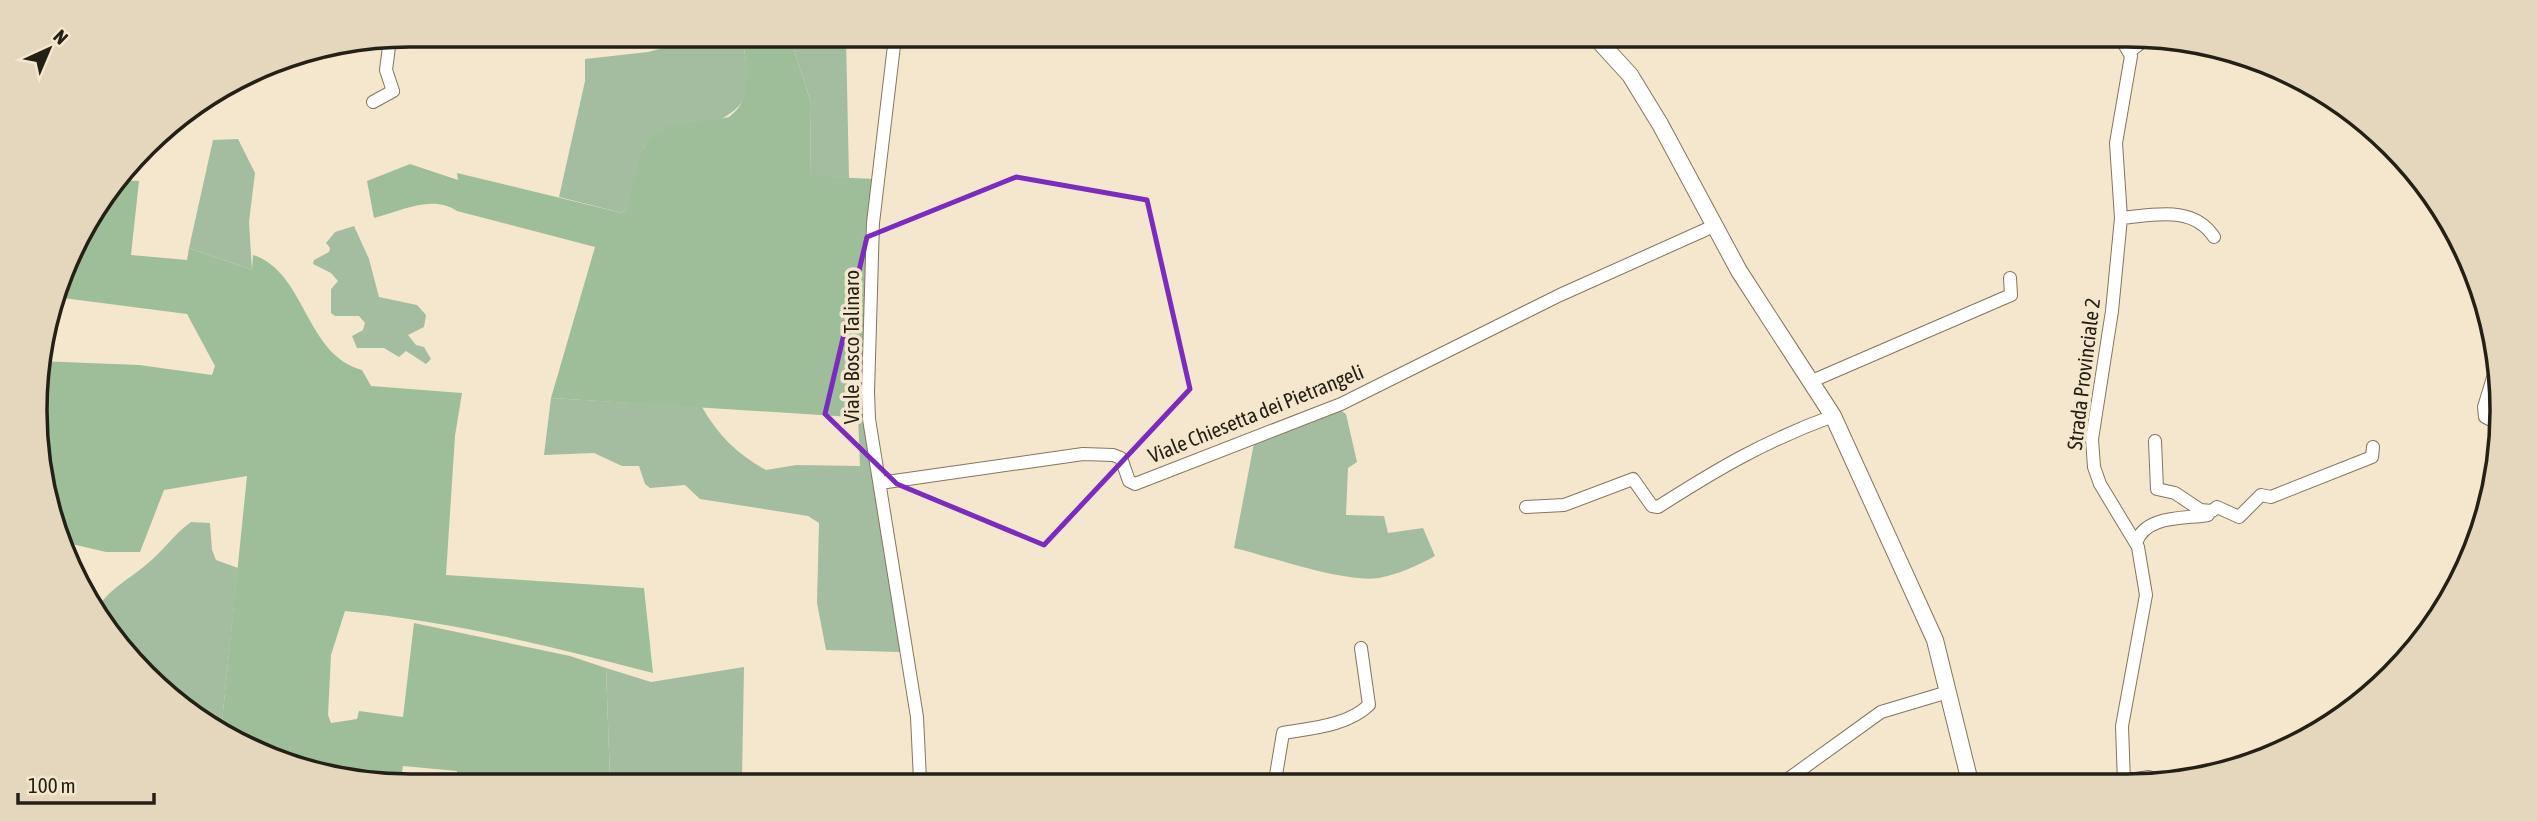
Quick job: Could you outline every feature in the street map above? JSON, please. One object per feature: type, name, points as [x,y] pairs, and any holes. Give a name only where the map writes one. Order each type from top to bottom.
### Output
[{"type":"main road","points":[[1604,47],[1636,85],[1716,225],[1739,271],[1775,331],[1812,380],[1833,416],[1935,640],[1968,774]]},
{"type":"street","name":"Viale Bosco Talinaro","points":[[894,47],[873,223],[869,419],[917,717],[920,774]]},
{"type":"street","name":"Strada Provinciale 2","points":[[2124,774],[2122,726],[2146,595],[2136,542],[2100,484],[2094,467],[2092,439],[2112,311],[2121,218],[2116,143],[2128,79],[2126,47]]},
{"type":"street","points":[[373,102],[393,91],[386,70],[389,48]]},
{"type":"street","points":[[2121,218],[2181,213],[2208,228],[2214,237]]},
{"type":"street","name":"Viale Chiesetta dei Pietrangeli","points":[[880,483],[1083,454],[1113,455],[1121,458],[1129,481],[1135,484],[1341,404],[1549,301],[1716,225]]},
{"type":"street","points":[[1812,380],[2011,295],[2010,278]]},
{"type":"street","points":[[2489,390],[2484,407],[2486,417],[2490,419]]},
{"type":"street","points":[[1526,507],[1564,505],[1634,479],[1652,506],[1658,507],[1730,461],[1775,438],[1833,416]]},
{"type":"street","points":[[2136,542],[2140,531],[2150,523],[2208,515],[2175,493],[2157,489],[2155,441]]},
{"type":"street","points":[[2200,510],[2212,511],[2217,507],[2239,517],[2261,495],[2271,497],[2372,457],[2373,447]]},
{"type":"street","points":[[1276,774],[1283,733],[1323,727],[1359,714],[1369,705],[1361,648]]},
{"type":"street","points":[[1795,774],[1881,712],[1948,692]]},
{"type":"highlighted area","points":[[1016,177],[1147,200],[1190,389],[1044,545],[897,484],[825,414],[867,237]]},
{"type":"green space","points":[[666,47],[744,47],[748,82],[745,96],[739,106],[716,122],[645,146],[626,210],[622,213],[559,197],[585,81],[585,59],[648,52]]},
{"type":"green space","points":[[744,47],[793,47],[811,103],[810,176],[875,179],[867,418],[551,398],[595,247],[438,204],[417,206],[374,218],[367,181],[410,164],[458,180],[457,173],[622,213],[626,210],[642,152],[655,133],[672,125],[729,117],[743,100],[747,69]]},
{"type":"green space","points":[[793,47],[846,47],[849,178],[810,177],[811,103]]},
{"type":"green space","points":[[238,139],[255,173],[249,222],[252,270],[189,248],[213,140]]},
{"type":"green space","points":[[129,180],[139,181],[131,255],[187,260],[189,248],[252,270],[253,255],[271,264],[284,278],[328,348],[343,361],[362,370],[371,386],[462,393],[455,436],[446,575],[644,588],[653,673],[500,636],[423,621],[345,611],[331,655],[328,715],[331,723],[357,719],[359,711],[403,717],[414,623],[570,656],[606,668],[610,774],[457,774],[457,771],[403,766],[402,774],[363,771],[316,761],[271,746],[222,721],[247,476],[164,490],[140,552],[106,552],[73,544],[60,505],[50,458],[47,410],[50,361],[139,365],[212,375],[215,366],[187,314],[66,298],[75,271],[96,229]]},
{"type":"green space","points":[[354,226],[369,259],[379,297],[417,305],[426,315],[424,327],[408,335],[416,345],[424,347],[431,359],[426,364],[406,351],[399,357],[384,348],[357,348],[352,336],[363,330],[365,323],[359,316],[335,316],[331,313],[331,289],[338,281],[331,273],[313,264],[314,260],[329,252],[330,248],[326,243],[335,232]]},
{"type":"green space","points":[[551,398],[702,407],[730,443],[746,458],[766,470],[796,465],[860,466],[858,417],[867,418],[900,652],[826,650],[817,603],[819,523],[808,516],[700,499],[685,485],[650,488],[645,484],[639,466],[622,466],[594,453],[544,455]]},
{"type":"green space","points":[[1340,410],[1346,414],[1357,462],[1348,468],[1346,515],[1384,516],[1388,533],[1423,528],[1435,556],[1394,574],[1364,579],[1327,573],[1234,548],[1254,443]]},
{"type":"green space","points":[[191,522],[210,523],[212,550],[216,560],[238,568],[222,721],[171,684],[137,650],[102,602],[153,559]]},
{"type":"green space","points":[[744,667],[742,774],[610,774],[606,668],[651,682]]}]
